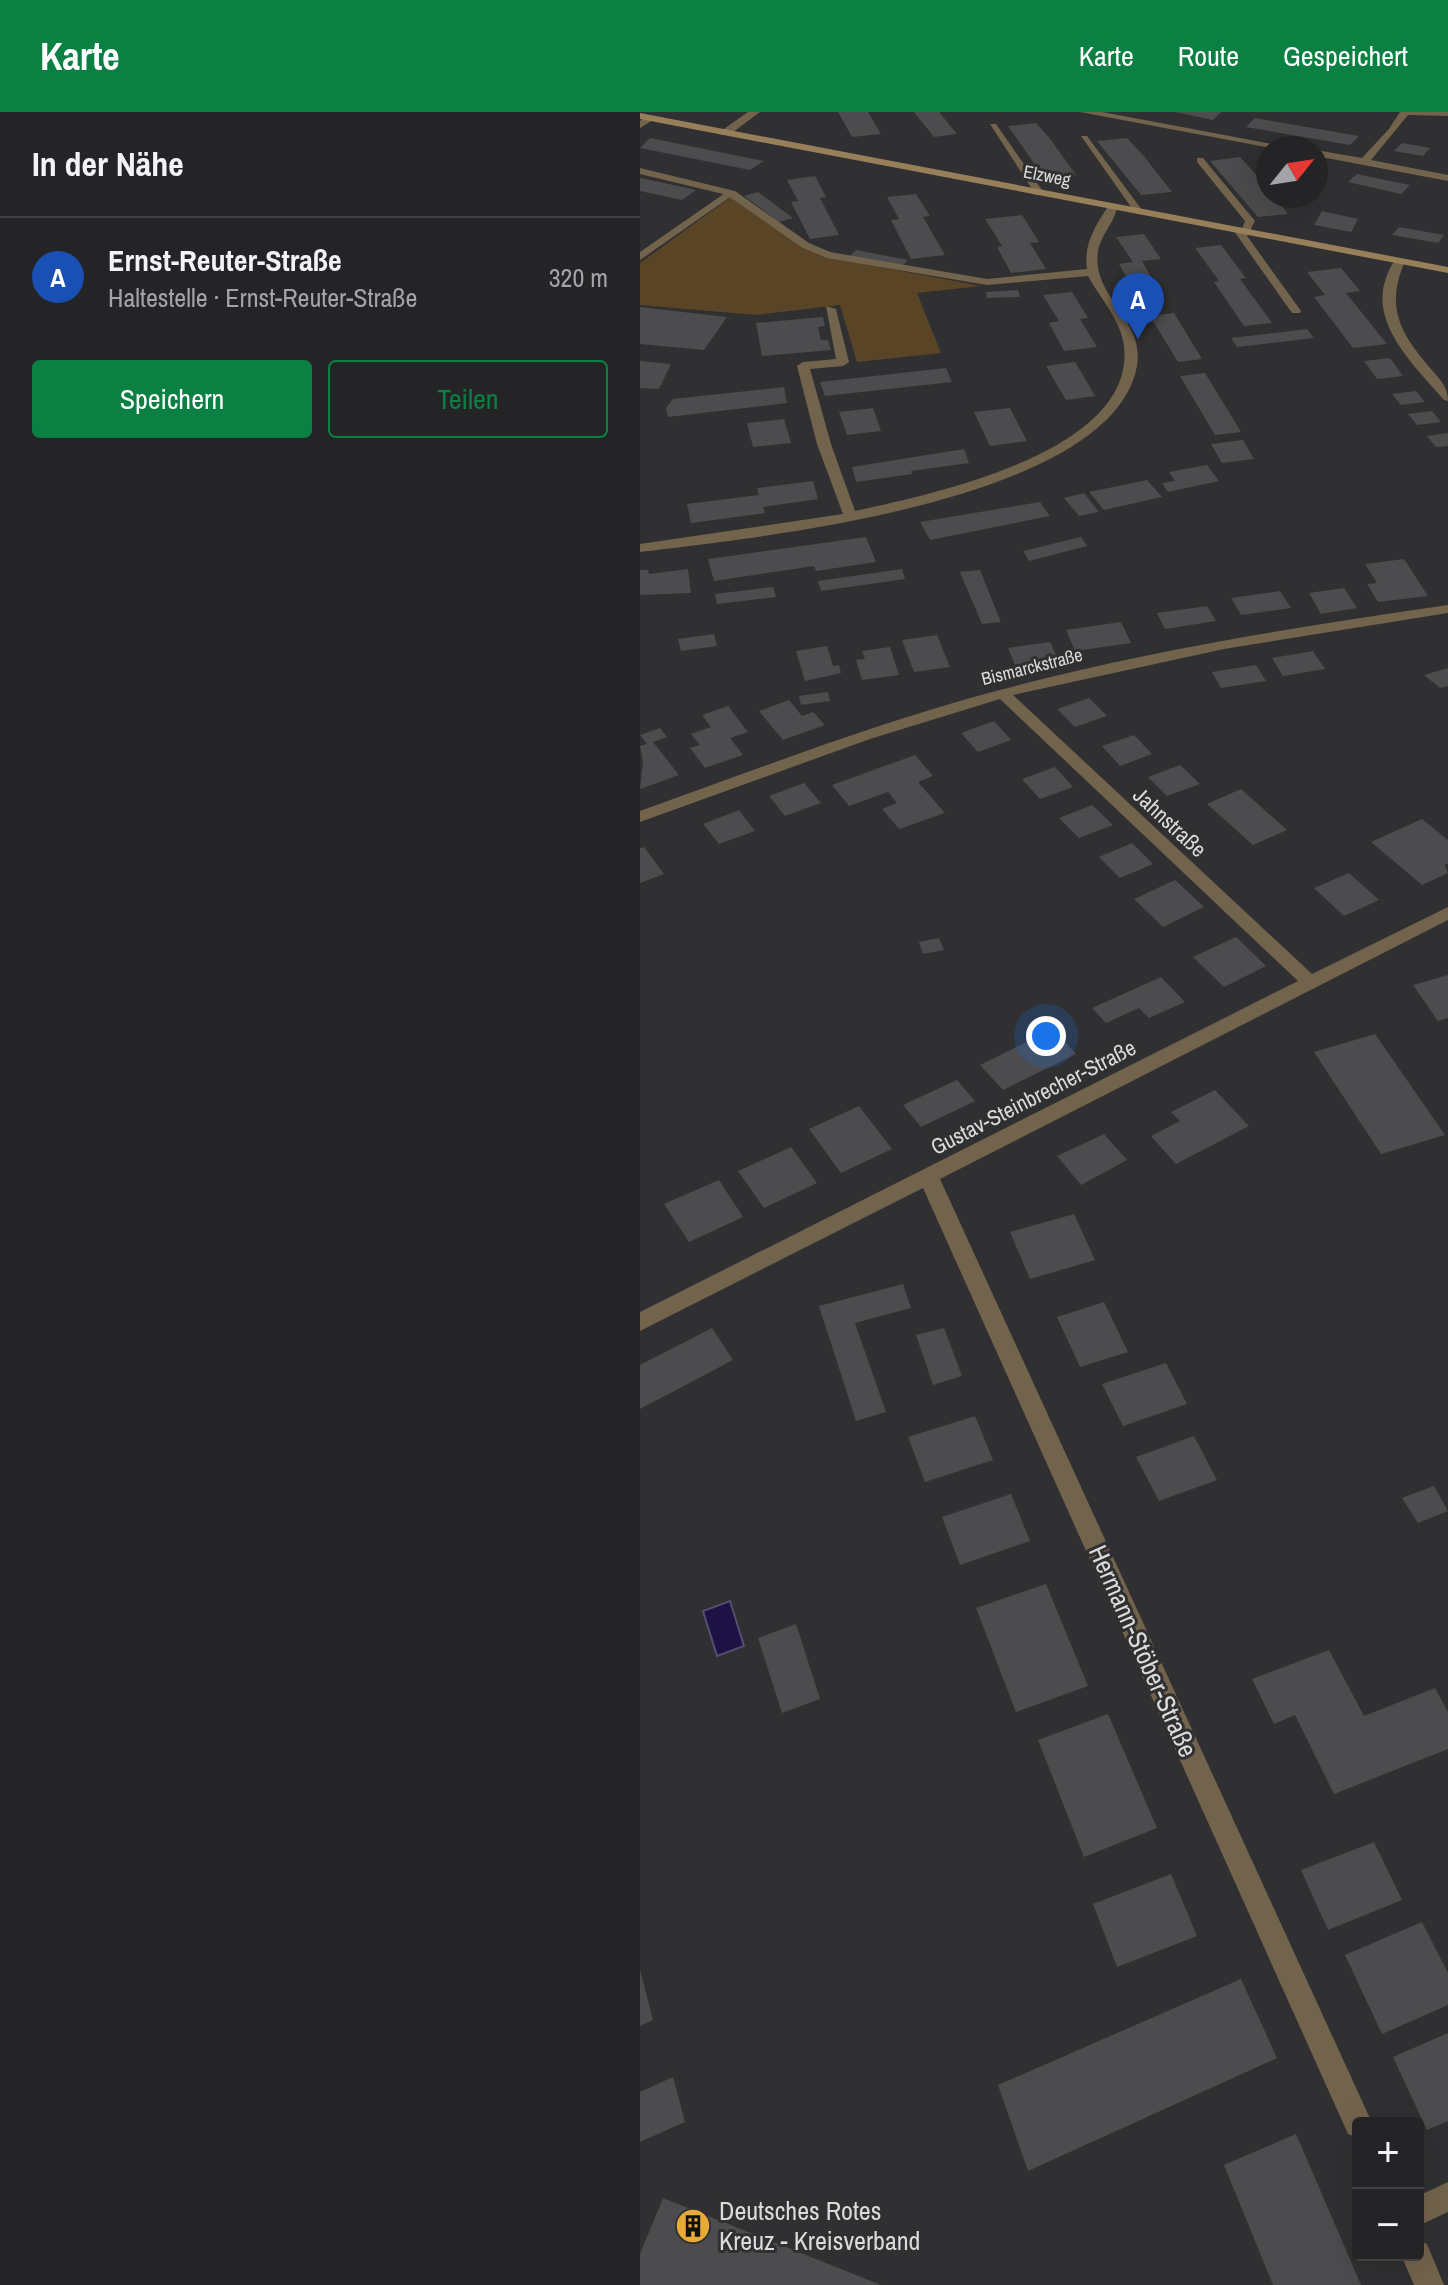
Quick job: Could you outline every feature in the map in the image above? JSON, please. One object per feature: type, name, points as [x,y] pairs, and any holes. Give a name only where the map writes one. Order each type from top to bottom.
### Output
[{"type":"street","points":[[725,133],[755,112]]},
{"type":"street","points":[[1085,112],[1256,142]]},
{"type":"street","points":[[1364,162],[1393,131],[1405,112],[1448,113]]},
{"type":"street","points":[[640,125],[645,117]]},
{"type":"street","name":"Elzweg","points":[[645,117],[1448,270]]},
{"type":"street","points":[[1328,155],[1448,178]]},
{"type":"street","points":[[640,171],[731,193],[805,245],[827,255],[987,282],[1091,272]]},
{"type":"street","points":[[640,548],[850,515],[1009,477],[1052,456],[1101,421],[1129,381],[1132,350],[1124,327],[1091,272],[1089,252],[1093,237],[1113,207]]},
{"type":"street","points":[[1399,261],[1389,279],[1388,312],[1405,345],[1448,397]]},
{"type":"street","points":[[830,309],[843,362],[803,366],[824,444],[850,515]]},
{"type":"street","points":[[1430,375],[1448,373]]},
{"type":"street","name":"Bismarckstraße","points":[[640,817],[885,728],[1003,694],[1172,655],[1448,609]]},
{"type":"street","name":"Jahnstraße","points":[[1003,694],[1310,982]]},
{"type":"street","name":"Gustav-Steinbrecher-Straße","points":[[640,1322],[1448,913]]},
{"type":"street","name":"Hermann-Stöber-Straße","points":[[929,1178],[1355,2117]]},
{"type":"street","points":[[1424,2208],[1448,2197]]},
{"type":"street","points":[[1419,2261],[1429,2285]]},
{"type":"lane","points":[[993,126],[1039,193]]},
{"type":"lane","points":[[1084,138],[1139,212]]},
{"type":"lane","points":[[1200,160],[1250,221],[1242,232],[1296,311]]},
{"type":"lane","points":[[640,257],[731,193]]},
{"type":"shaded area","points":[[731,197],[806,248],[848,261],[981,286],[917,293],[941,353],[857,362],[840,305],[756,315],[640,305],[640,263]]},
{"type":"shaded area","points":[[730,1601],[744,1646],[717,1656],[703,1611]]},
{"type":"building","points":[[838,112],[868,112],[881,134],[852,137]]},
{"type":"building","points":[[914,112],[939,112],[957,134],[934,137]]},
{"type":"building","points":[[1175,112],[1221,112],[1213,120]]},
{"type":"building","points":[[1255,118],[1359,136],[1350,145],[1328,141],[1328,136],[1298,136],[1246,127]]},
{"type":"building","points":[[1036,123],[1076,175],[1045,179],[1008,126]]},
{"type":"building","points":[[650,138],[764,161],[750,170],[640,148]]},
{"type":"building","points":[[1127,138],[1172,192],[1141,195],[1097,141]]},
{"type":"building","points":[[1402,143],[1430,148],[1423,156],[1394,151]]},
{"type":"building","points":[[1240,157],[1256,175],[1256,208],[1283,208],[1288,214],[1258,217],[1210,161]]},
{"type":"building","points":[[1357,174],[1410,185],[1401,194],[1348,182]]},
{"type":"building","points":[[815,176],[826,197],[820,198],[839,235],[810,239],[791,202],[798,201],[787,180]]},
{"type":"building","points":[[640,178],[696,190],[682,200],[640,191]]},
{"type":"building","points":[[758,192],[793,218],[779,222],[744,196]]},
{"type":"building","points":[[916,194],[930,216],[923,217],[945,255],[911,259],[891,220],[899,219],[887,197]]},
{"type":"building","points":[[1322,211],[1358,219],[1351,232],[1314,225]]},
{"type":"building","points":[[1022,215],[1039,242],[1030,243],[1046,269],[1011,273],[997,247],[1002,246],[985,219]]},
{"type":"building","points":[[1399,227],[1444,235],[1438,243],[1392,235]]},
{"type":"building","points":[[1144,234],[1161,259],[1142,261],[1165,301],[1141,303],[1119,264],[1133,262],[1116,237]]},
{"type":"building","points":[[1221,245],[1246,278],[1240,279],[1272,323],[1244,326],[1214,282],[1219,281],[1195,248]]},
{"type":"building","points":[[856,250],[908,260],[901,267],[849,257]]},
{"type":"building","points":[[1341,268],[1360,291],[1346,293],[1387,344],[1353,348],[1314,297],[1325,295],[1307,272]]},
{"type":"building","points":[[1018,290],[1020,297],[987,298],[986,292]]},
{"type":"building","points":[[1072,292],[1088,318],[1080,319],[1097,347],[1064,351],[1049,323],[1059,321],[1043,295]]},
{"type":"building","points":[[640,307],[727,317],[704,350],[640,344]]},
{"type":"building","points":[[1174,313],[1202,359],[1178,362],[1150,316]]},
{"type":"building","points":[[823,317],[825,326],[818,327],[821,340],[828,340],[831,350],[762,356],[756,323]]},
{"type":"building","points":[[1307,329],[1314,338],[1237,347],[1231,338]]},
{"type":"building","points":[[1390,358],[1403,376],[1377,379],[1364,361]]},
{"type":"building","points":[[640,361],[671,364],[659,389],[640,388]]},
{"type":"building","points":[[1075,362],[1095,396],[1066,400],[1046,366]]},
{"type":"building","points":[[946,368],[952,382],[825,396],[820,382]]},
{"type":"building","points":[[1205,373],[1241,432],[1215,435],[1180,376]]},
{"type":"building","points":[[784,387],[787,403],[668,417],[666,408],[673,399]]},
{"type":"building","points":[[1416,391],[1425,402],[1401,405],[1392,394]]},
{"type":"building","points":[[873,408],[881,431],[847,435],[839,412]]},
{"type":"building","points":[[1010,408],[1027,441],[990,446],[974,412]]},
{"type":"building","points":[[1432,411],[1441,422],[1417,425],[1408,414]]},
{"type":"building","points":[[784,419],[791,443],[753,447],[747,423]]},
{"type":"building","points":[[1448,433],[1448,446],[1436,447],[1427,436]]},
{"type":"building","points":[[1243,440],[1254,459],[1222,463],[1211,444]]},
{"type":"building","points":[[964,449],[969,463],[911,471],[912,474],[856,482],[852,467]]},
{"type":"building","points":[[1207,465],[1219,481],[1168,492],[1162,483],[1175,481],[1169,472]]},
{"type":"building","points":[[1147,480],[1162,497],[1104,510],[1089,492]]},
{"type":"building","points":[[813,481],[818,499],[763,507],[765,513],[691,523],[687,504],[759,495],[757,488]]},
{"type":"building","points":[[1084,493],[1099,512],[1079,516],[1064,498]]},
{"type":"building","points":[[1040,502],[1050,516],[930,540],[920,522]]},
{"type":"building","points":[[866,537],[876,562],[816,571],[814,566],[714,581],[708,559]]},
{"type":"building","points":[[1081,537],[1087,546],[1029,561],[1023,551]]},
{"type":"building","points":[[1404,559],[1428,596],[1378,602],[1367,584],[1377,583],[1365,564]]},
{"type":"building","points":[[688,569],[691,593],[640,595],[640,570],[648,570],[649,574]]},
{"type":"building","points":[[902,569],[905,579],[821,591],[818,581]]},
{"type":"building","points":[[980,570],[1001,622],[982,624],[960,572]]},
{"type":"building","points":[[773,587],[776,597],[717,604],[715,594]]},
{"type":"building","points":[[1344,588],[1357,608],[1321,614],[1309,593]]},
{"type":"building","points":[[1280,591],[1291,608],[1241,615],[1231,598]]},
{"type":"building","points":[[1207,606],[1216,621],[1165,629],[1157,613]]},
{"type":"building","points":[[1121,622],[1131,643],[1075,651],[1066,630]]},
{"type":"building","points":[[714,634],[717,646],[681,651],[678,639]]},
{"type":"building","points":[[937,635],[950,667],[914,672],[902,640]]},
{"type":"building","points":[[1050,642],[1058,659],[1015,665],[1008,648]]},
{"type":"building","points":[[827,646],[833,666],[839,665],[841,673],[805,681],[796,651]]},
{"type":"building","points":[[890,647],[899,675],[862,680],[856,660],[865,659],[862,651]]},
{"type":"building","points":[[1313,651],[1325,669],[1283,676],[1272,658]]},
{"type":"building","points":[[1256,665],[1266,681],[1221,688],[1212,672]]},
{"type":"building","points":[[1448,668],[1448,686],[1440,688],[1424,675]]},
{"type":"building","points":[[828,692],[830,701],[801,705],[799,696]]},
{"type":"building","points":[[1089,698],[1107,716],[1075,727],[1057,709]]},
{"type":"building","points":[[789,700],[802,716],[813,712],[825,725],[783,740],[759,711]]},
{"type":"building","points":[[728,706],[748,732],[730,738],[743,755],[705,768],[690,748],[700,745],[691,734],[711,727],[702,715]]},
{"type":"building","points":[[994,721],[1011,740],[978,752],[961,733]]},
{"type":"building","points":[[660,728],[667,737],[653,742],[679,775],[640,789],[643,762],[640,746],[647,744],[640,735]]},
{"type":"building","points":[[1134,735],[1152,754],[1120,766],[1102,746]]},
{"type":"building","points":[[915,755],[933,776],[918,782],[945,813],[899,829],[882,809],[897,803],[888,792],[849,806],[832,785]]},
{"type":"building","points":[[1180,765],[1200,784],[1167,796],[1148,777]]},
{"type":"building","points":[[1055,767],[1073,787],[1040,799],[1022,779]]},
{"type":"building","points":[[804,783],[821,803],[785,816],[769,796]]},
{"type":"building","points":[[1241,789],[1287,830],[1253,845],[1207,804]]},
{"type":"building","points":[[1092,805],[1113,825],[1079,838],[1059,818]]},
{"type":"building","points":[[739,810],[755,831],[719,844],[703,824]]},
{"type":"building","points":[[1422,819],[1448,840],[1448,863],[1445,865],[1448,873],[1422,885],[1371,842]]},
{"type":"building","points":[[1132,843],[1153,864],[1120,878],[1099,857]]},
{"type":"building","points":[[644,847],[664,874],[640,883],[640,848]]},
{"type":"building","points":[[1349,873],[1379,900],[1344,916],[1314,888]]},
{"type":"building","points":[[1175,880],[1204,907],[1163,927],[1134,899]]},
{"type":"building","points":[[1236,937],[1266,966],[1224,987],[1193,957]]},
{"type":"building","points":[[939,938],[944,950],[923,954],[919,942]]},
{"type":"building","points":[[1448,975],[1448,1018],[1438,1021],[1413,985]]},
{"type":"building","points":[[1161,977],[1185,1002],[1149,1018],[1139,1008],[1106,1023],[1092,1008]]},
{"type":"building","points":[[1053,1029],[1076,1054],[1003,1090],[980,1065]]},
{"type":"building","points":[[1375,1034],[1445,1135],[1381,1154],[1314,1052]]},
{"type":"building","points":[[957,1080],[975,1101],[921,1127],[903,1105]]},
{"type":"building","points":[[1215,1090],[1249,1126],[1176,1164],[1151,1136],[1180,1121],[1171,1112]]},
{"type":"building","points":[[859,1106],[892,1149],[841,1173],[809,1129]]},
{"type":"building","points":[[1104,1134],[1127,1160],[1081,1185],[1057,1156]]},
{"type":"building","points":[[791,1147],[817,1183],[764,1208],[738,1171]]},
{"type":"building","points":[[719,1180],[743,1217],[689,1242],[664,1204]]},
{"type":"building","points":[[1074,1214],[1095,1260],[1030,1279],[1010,1232]]},
{"type":"building","points":[[903,1284],[911,1308],[855,1323],[886,1412],[856,1421],[819,1306]]},
{"type":"building","points":[[1104,1302],[1128,1352],[1080,1367],[1057,1317]]},
{"type":"building","points":[[712,1328],[733,1360],[640,1409],[640,1365]]},
{"type":"building","points":[[944,1328],[962,1376],[933,1385],[916,1335]]},
{"type":"building","points":[[1166,1363],[1187,1404],[1123,1426],[1102,1384]]},
{"type":"building","points":[[975,1416],[993,1460],[925,1482],[908,1437]]},
{"type":"building","points":[[1194,1436],[1217,1480],[1159,1501],[1136,1457]]},
{"type":"building","points":[[1434,1486],[1448,1511],[1418,1523],[1402,1498]]},
{"type":"building","points":[[1011,1494],[1030,1541],[960,1565],[942,1517]]},
{"type":"building","points":[[1046,1584],[1088,1686],[1016,1712],[976,1608]]},
{"type":"building","points":[[796,1624],[820,1699],[782,1713],[758,1638]]},
{"type":"building","points":[[1329,1650],[1364,1716],[1435,1688],[1448,1712],[1448,1749],[1334,1794],[1295,1715],[1274,1724],[1252,1679]]},
{"type":"building","points":[[1108,1714],[1157,1828],[1084,1857],[1038,1740]]},
{"type":"building","points":[[1374,1842],[1402,1900],[1328,1930],[1301,1870]]},
{"type":"building","points":[[1171,1874],[1197,1936],[1117,1967],[1093,1904]]},
{"type":"building","points":[[1422,1922],[1448,1973],[1448,2005],[1382,2034],[1345,1955]]},
{"type":"building","points":[[640,1970],[653,2020],[640,2026]]},
{"type":"building","points":[[1241,1979],[1277,2058],[1028,2171],[998,2085]]},
{"type":"building","points":[[1448,2033],[1448,2121],[1427,2130],[1424,2117],[1421,2117],[1393,2057]]},
{"type":"building","points":[[673,2077],[685,2122],[640,2142],[640,2092]]},
{"type":"building","points":[[1296,2134],[1361,2285],[1273,2285],[1224,2165]]},
{"type":"building","name":"Deutsches Rotes Kreuz - Kreisverband","points":[[663,2198],[881,2285],[640,2285],[640,2254]]},
{"type":"place","name":"Ernst-Reuter-Straße","points":[[1138,339]]},
{"type":"place","name":"Deutsches Rotes Kreuz - Kreisverband","points":[[693,2226]]}]
